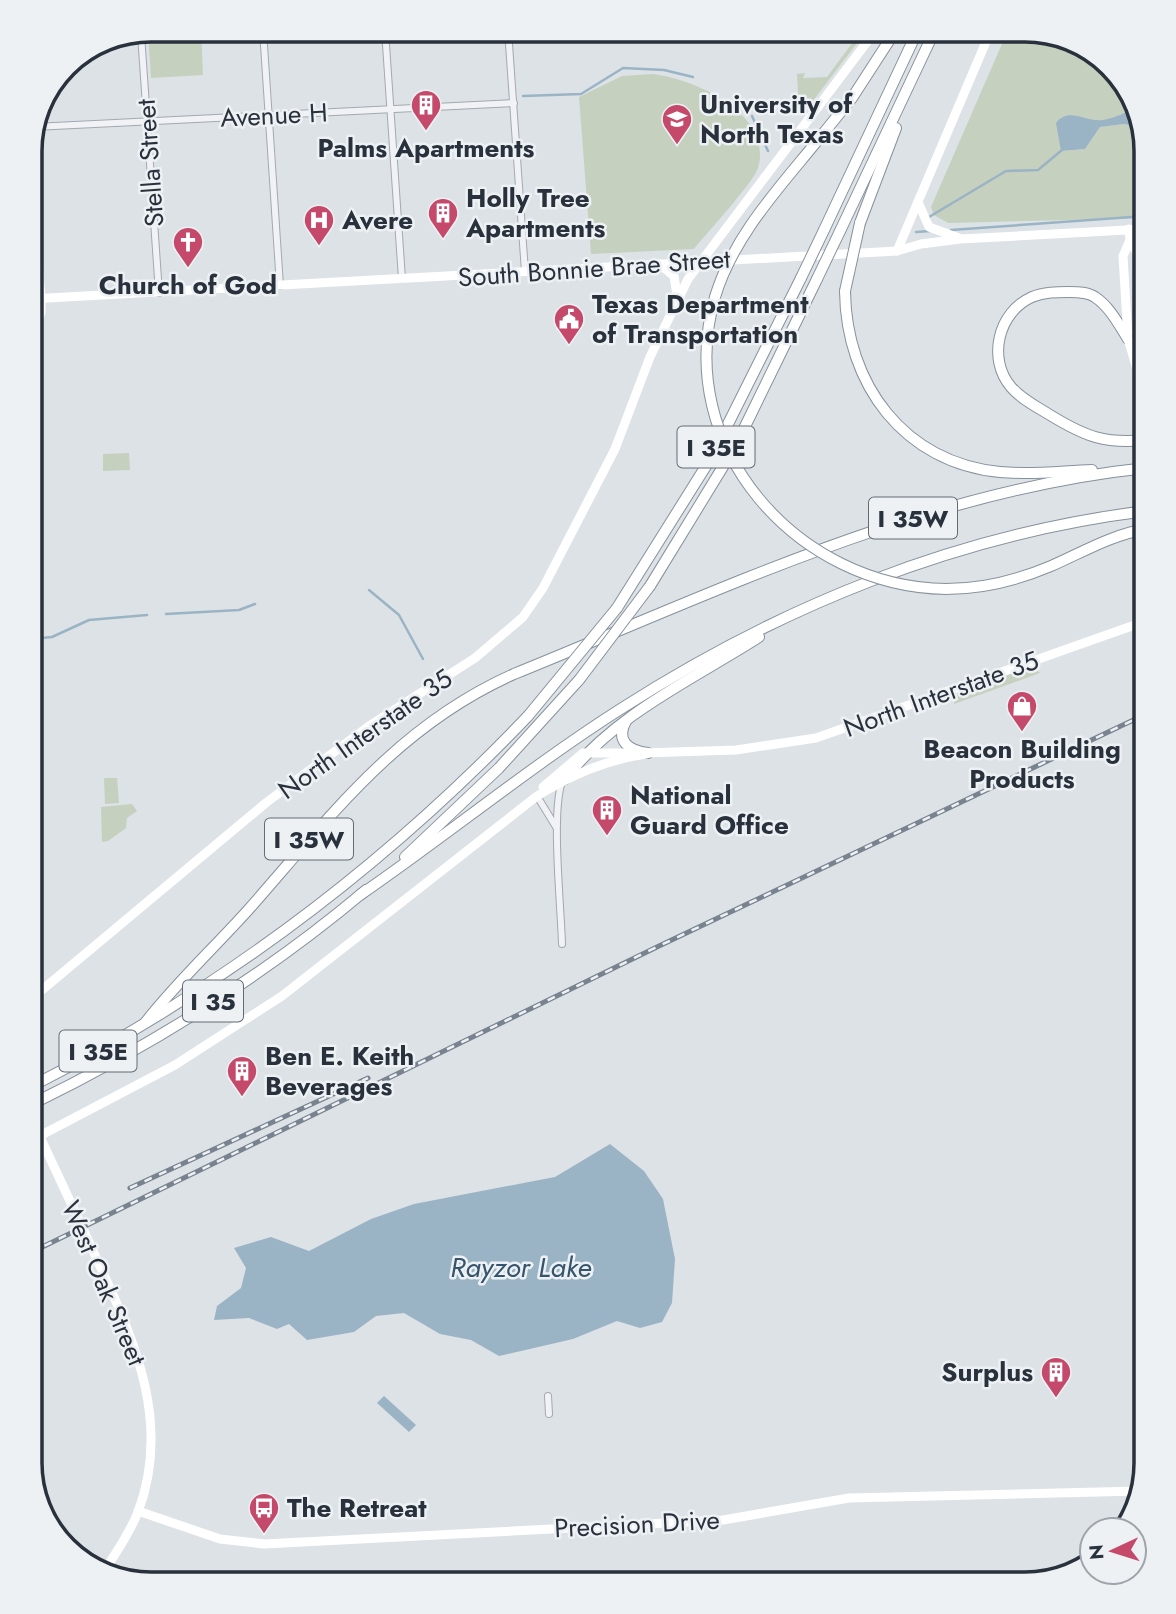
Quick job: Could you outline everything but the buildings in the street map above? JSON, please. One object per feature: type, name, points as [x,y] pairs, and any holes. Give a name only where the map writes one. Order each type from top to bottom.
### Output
[{"type":"highway","points":[[888,42],[852,97],[741,237],[723,273],[714,299],[708,379],[715,416],[727,449],[762,504],[796,537],[831,560],[862,574],[898,584],[946,589],[1006,581],[1055,564],[1095,543],[1134,532]]},
{"type":"highway","points":[[903,54],[910,42]]},
{"type":"highway","name":"I 35E","points":[[42,1081],[226,974],[343,887],[419,822],[528,716],[617,607],[691,493],[801,278],[912,42]]},
{"type":"highway","name":"I 35E","points":[[360,895],[477,790],[533,734],[579,680],[650,586],[735,447],[930,42]]},
{"type":"highway","points":[[931,42],[860,223],[845,291],[847,330],[862,376],[891,418],[929,449],[971,467],[1003,473],[1134,468]]},
{"type":"highway","points":[[1128,339],[1111,313],[1095,296],[1077,292],[1042,294],[1021,303],[1007,319],[998,338],[998,357],[1003,376],[1012,388],[1064,424],[1101,441],[1134,440]]},
{"type":"highway","name":"I 35W","points":[[145,1023],[360,782],[415,733],[471,696],[514,674],[866,533],[1022,489],[1134,470]]},
{"type":"highway","name":"I 35W","points":[[360,895],[618,710],[696,664],[806,608],[883,575],[981,545],[1068,524],[1134,512]]},
{"type":"highway","points":[[565,779],[588,752],[626,721],[689,678],[806,608]]},
{"type":"highway","points":[[626,721],[622,734],[625,744],[630,750],[648,753]]},
{"type":"highway","name":"I 35","points":[[42,1099],[197,1012],[286,951],[360,895]]},
{"type":"main road","name":"North Interstate 35","points":[[42,990],[267,802],[360,733],[465,665],[508,631],[531,607],[620,438],[650,357],[700,261],[867,42]]},
{"type":"main road","points":[[897,251],[986,42]]},
{"type":"main road","points":[[918,202],[929,227],[960,239]]},
{"type":"main road","points":[[1129,229],[1134,248]]},
{"type":"main road","name":"South Bonnie Brae Street","points":[[42,299],[897,251],[921,244],[960,239],[1134,229]]},
{"type":"main road","points":[[1130,240],[1123,256],[1128,339],[1134,359]]},
{"type":"main road","points":[[654,263],[668,269],[674,276],[678,302]]},
{"type":"main road","name":"North Interstate 35","points":[[42,1134],[176,1065],[282,996],[537,796],[572,762],[588,752],[736,750],[816,738],[1134,625]]},
{"type":"main road","name":"North Interstate 35","points":[[537,796],[565,779],[601,764],[648,753]]},
{"type":"main road","name":"West Oak Street","points":[[42,1142],[133,1337],[148,1388],[150,1433],[146,1483],[138,1511],[109,1563]]},
{"type":"main road","name":"Precision Drive","points":[[138,1511],[220,1539],[264,1544],[723,1520],[849,1498],[1130,1491]]},
{"type":"street","points":[[264,42],[280,286]]},
{"type":"street","points":[[385,42],[402,280]]},
{"type":"street","points":[[509,42],[525,272]]},
{"type":"street","name":"Stella Street","points":[[142,43],[159,293]]},
{"type":"street","name":"Avenue H","points":[[45,126],[513,103]]},
{"type":"street","points":[[562,944],[558,836],[559,792],[565,779]]},
{"type":"street","points":[[537,796],[552,817],[558,836]]},
{"type":"street","points":[[548,1396],[549,1414]]},
{"type":"green space","points":[[149,42],[202,42],[203,75],[151,78]]},
{"type":"green space","points":[[853,42],[858,42],[809,106],[799,111],[797,74],[805,73],[803,78],[827,77]]},
{"type":"green space","points":[[1003,42],[1046,44],[1079,57],[1102,74],[1126,109],[1103,121],[1074,116],[1060,118],[1061,151],[1085,149],[1100,127],[1130,125],[1134,151],[1134,218],[948,223],[934,215],[931,207]]},
{"type":"green space","points":[[653,74],[689,83],[709,92],[743,116],[754,131],[760,149],[758,168],[739,196],[694,249],[591,254],[579,97],[622,76]]},
{"type":"green space","points":[[129,453],[130,470],[103,471],[103,454]]},
{"type":"green space","points":[[1032,665],[1040,673],[954,704],[954,693]]},
{"type":"green space","points":[[104,778],[117,778],[119,803],[105,804]]},
{"type":"green space","points":[[132,804],[137,811],[127,818],[126,828],[108,841],[102,842],[101,807]]},
{"type":"water","points":[[1127,111],[1130,125],[1100,127],[1085,149],[1061,151],[1056,123],[1061,118],[1072,115],[1103,120]]},
{"type":"water","name":"Rayzor Lake","points":[[610,1144],[644,1171],[663,1199],[675,1259],[672,1303],[662,1322],[640,1328],[617,1321],[573,1339],[499,1356],[471,1340],[440,1334],[404,1313],[376,1316],[354,1332],[307,1340],[289,1324],[277,1329],[249,1318],[214,1320],[217,1306],[241,1288],[246,1268],[234,1248],[271,1237],[309,1251],[371,1219],[414,1204],[555,1177]]},
{"type":"water","points":[[384,1396],[416,1425],[409,1432],[377,1403]]},
{"type":"waterway","points":[[523,96],[581,94],[623,68],[664,70],[693,77]]},
{"type":"waterway","points":[[752,116],[768,151]]},
{"type":"waterway","points":[[929,217],[1006,171],[1038,170],[1062,150]]},
{"type":"waterway","points":[[951,230],[1134,217]]},
{"type":"waterway","points":[[916,232],[930,231]]},
{"type":"waterway","points":[[369,590],[399,615],[423,659]]},
{"type":"waterway","points":[[166,614],[239,610],[255,604]]},
{"type":"waterway","points":[[42,638],[52,637],[89,620],[147,615]]},
{"type":"railway","points":[[42,1247],[659,946],[1134,720]]},
{"type":"railway","points":[[130,1188],[368,1078]]},
{"type":"place","name":"Palms Apartments","points":[[426,132]]},
{"type":"place","name":"University of North Texas","points":[[677,146]]},
{"type":"place","name":"Holly Tree Apartments","points":[[443,240]]},
{"type":"place","name":"Avere","points":[[319,247]]},
{"type":"place","name":"Church of God","points":[[188,269]]},
{"type":"place","name":"Texas Department of Transportation","points":[[569,346]]},
{"type":"place","name":"Beacon Building Products","points":[[1022,733]]},
{"type":"place","name":"National Guard Office","points":[[607,837]]},
{"type":"place","name":"Ben E. Keith Beverages","points":[[242,1098]]},
{"type":"place","name":"Surplus","points":[[1056,1399]]},
{"type":"place","name":"The Retreat","points":[[264,1535]]}]
